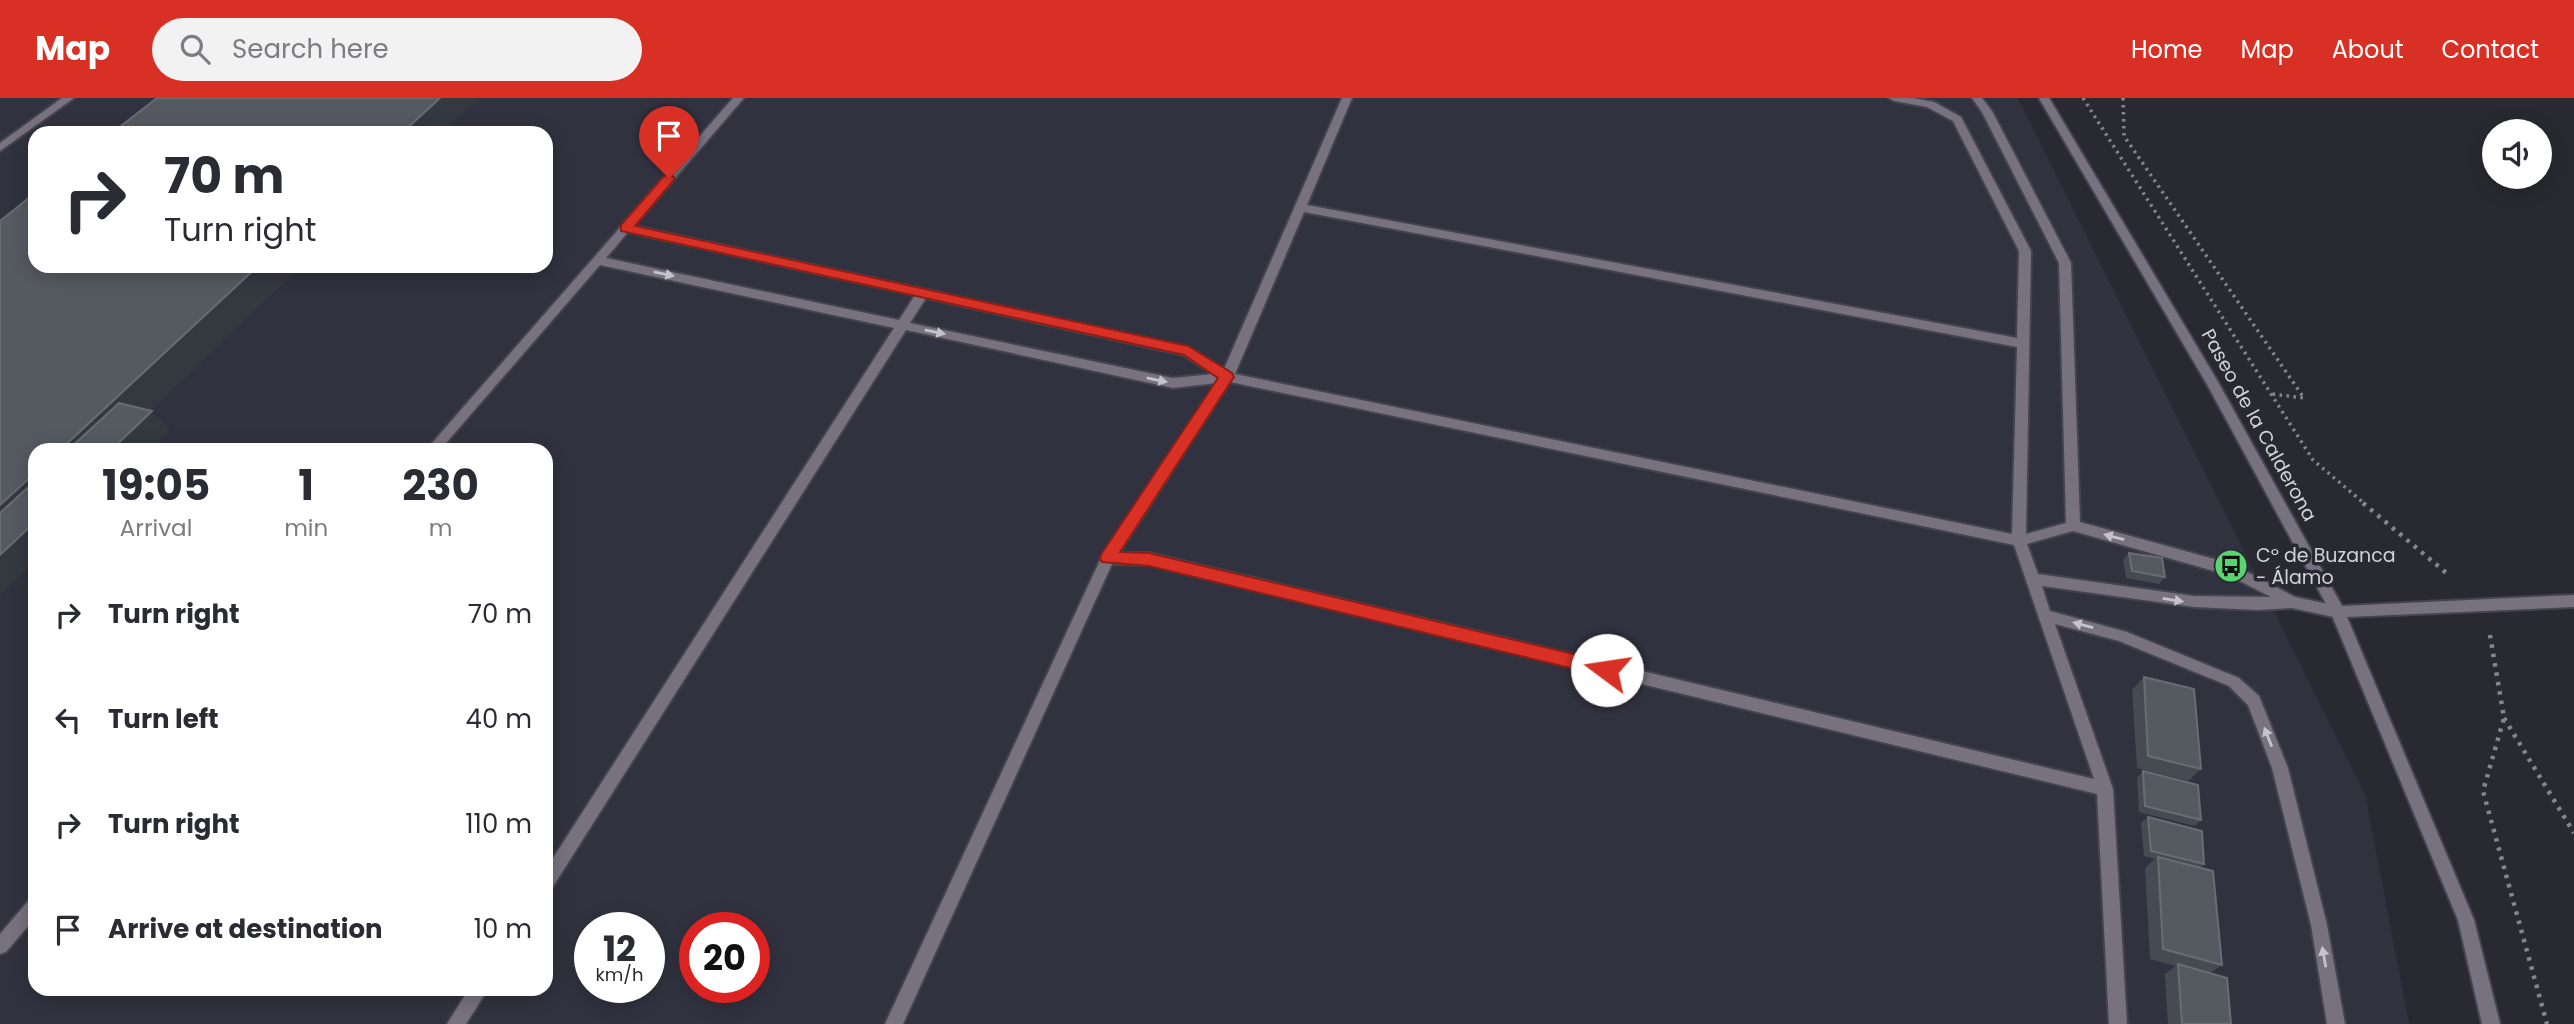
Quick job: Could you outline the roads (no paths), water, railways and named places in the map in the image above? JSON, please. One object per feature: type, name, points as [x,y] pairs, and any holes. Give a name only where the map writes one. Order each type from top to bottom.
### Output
[{"type":"street","points":[[30,126],[69,98]]},
{"type":"street","points":[[438,443],[739,98]]},
{"type":"street","points":[[894,1024],[1108,558],[1227,377],[1347,98]]},
{"type":"street","points":[[1894,98],[1930,104],[1956,119],[2025,251],[2019,541],[2105,789],[2118,1024]]},
{"type":"street","points":[[1977,98],[1987,111],[2065,263],[2073,526]]},
{"type":"street","name":"Paseo de la Calderona","points":[[2044,98],[2214,384],[2338,612],[2466,920],[2491,1024]]},
{"type":"street","points":[[0,148],[28,128]]},
{"type":"street","points":[[1300,207],[2024,344]]},
{"type":"street","points":[[626,228],[1188,351],[1227,377]]},
{"type":"street","points":[[597,260],[1173,383],[1227,377],[2019,541],[2073,526],[2232,569],[2292,602],[2338,612],[2574,601]]},
{"type":"street","points":[[553,872],[923,293]]},
{"type":"street","points":[[1108,558],[1149,559],[2105,789]]},
{"type":"street","points":[[2032,579],[2189,603],[2247,606],[2292,602]]},
{"type":"street","points":[[2045,615],[2134,641],[2234,682],[2254,701],[2280,768],[2319,925],[2336,1024]]},
{"type":"street","points":[[0,946],[28,914]]},
{"type":"street","points":[[456,1024],[474,996]]},
{"type":"place","name":"Cº de Buzanca - Álamo","points":[[2231,566]]}]
